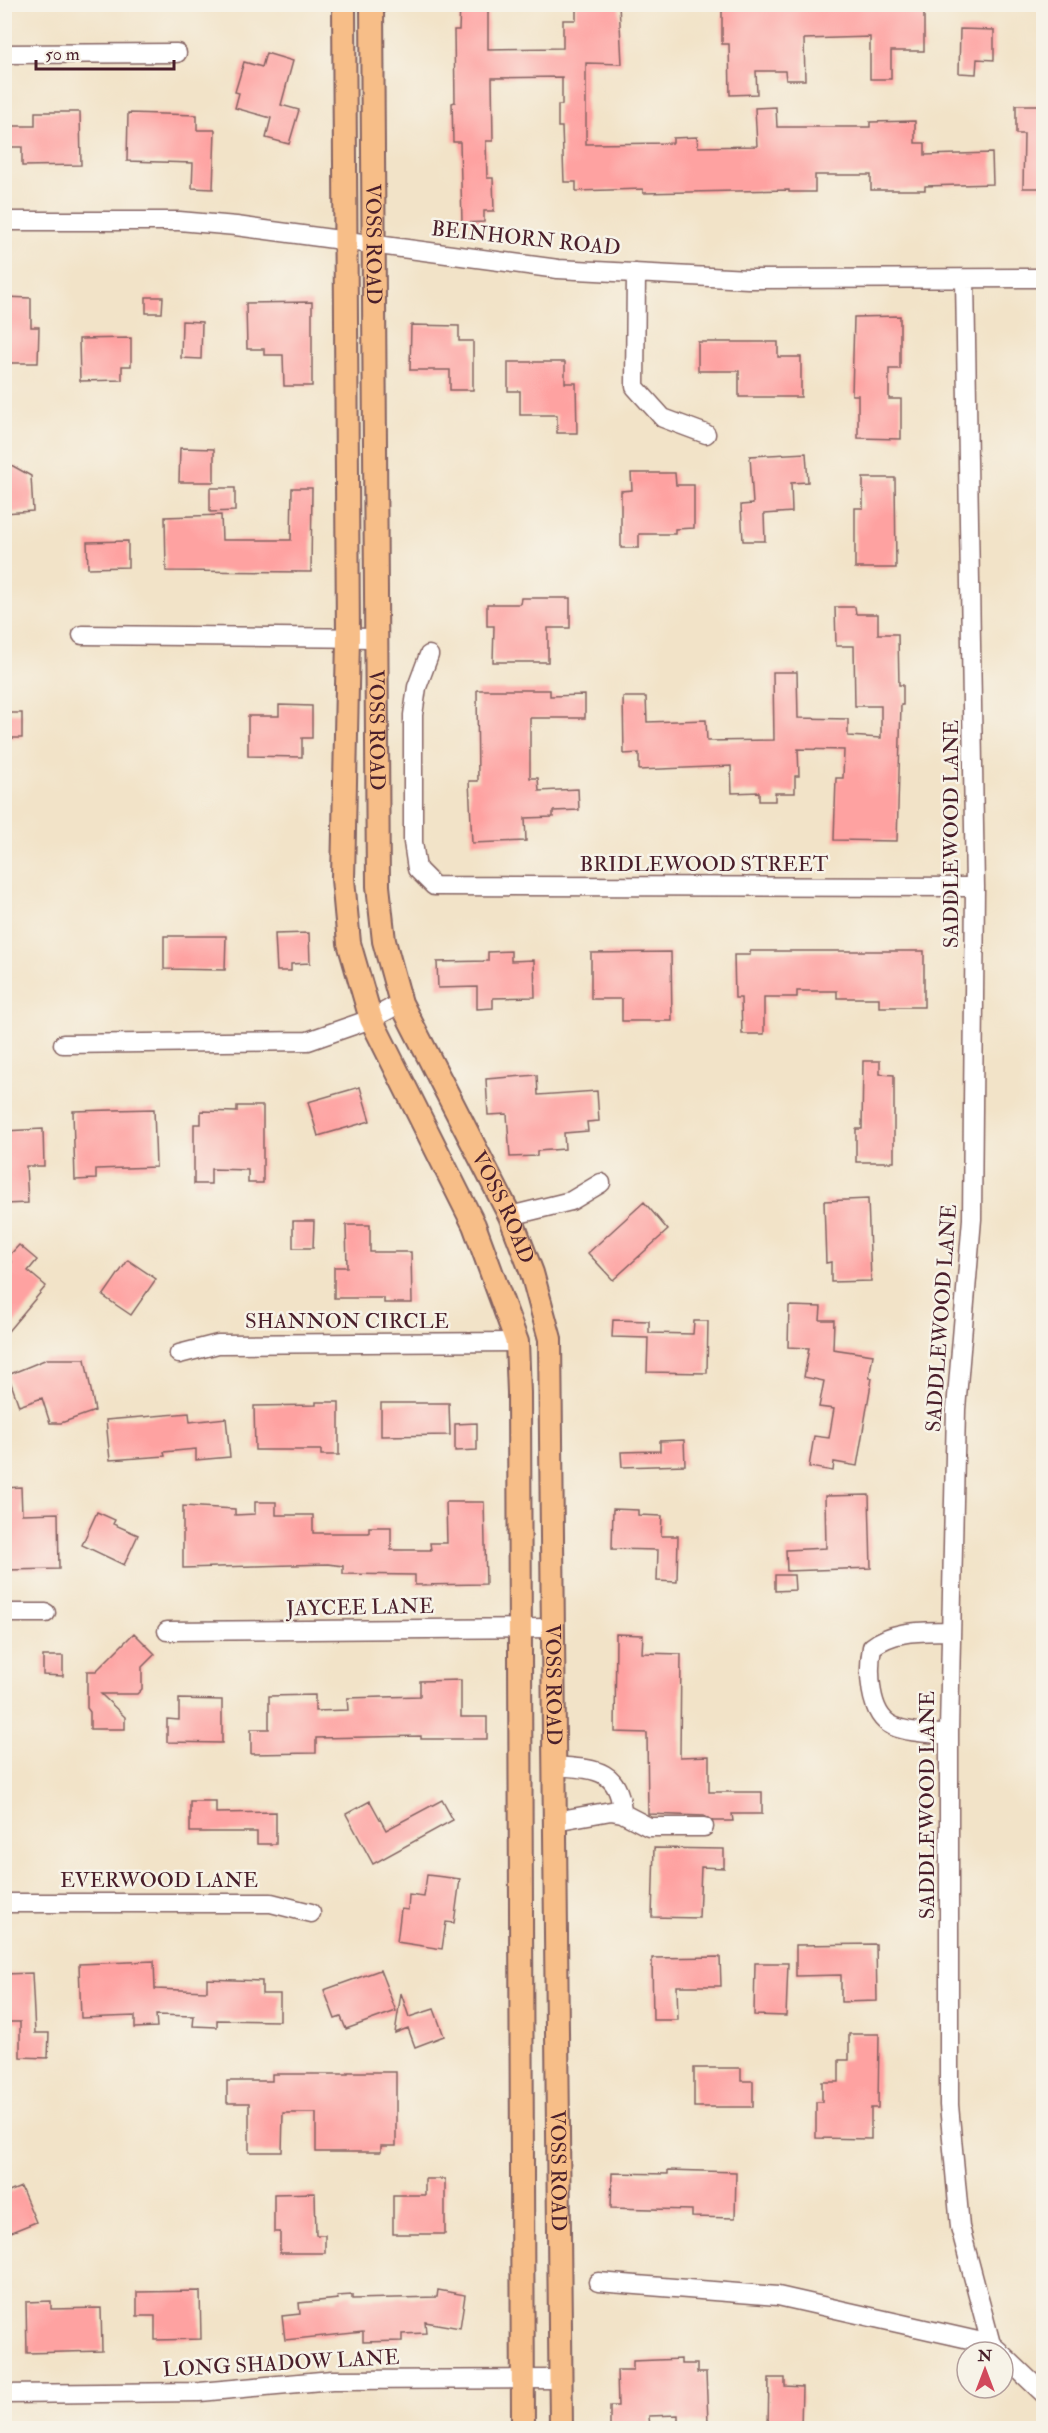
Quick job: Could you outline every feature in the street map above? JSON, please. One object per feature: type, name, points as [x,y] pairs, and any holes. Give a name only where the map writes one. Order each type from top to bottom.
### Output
[{"type":"main road","name":"VOSS ROAD","points":[[344,4],[348,638],[343,879],[349,943],[371,1019],[474,1225],[517,1342],[523,2073],[523,2428]]},
{"type":"main road","name":"VOSS ROAD","points":[[372,4],[378,886],[384,941],[401,1003],[510,1216],[532,1273],[550,1339],[561,2428]]},
{"type":"main road","points":[[519,1393],[552,1392]]},
{"type":"main road","points":[[520,1833],[555,1827]]},
{"type":"main road","points":[[523,2073],[558,2073]]},
{"type":"street","points":[[4,54],[177,52]]},
{"type":"street","name":"BEINHORN ROAD","points":[[4,221],[179,221],[373,242],[558,269],[748,279],[1044,279]]},
{"type":"street","points":[[636,273],[635,387],[663,418],[706,434]]},
{"type":"street","name":"SADDLEWOOD LANE","points":[[965,279],[975,887],[972,1219],[956,1409],[951,1631],[949,2105],[960,2227],[995,2340]]},
{"type":"street","points":[[82,635],[378,638]]},
{"type":"street","name":"BRIDLEWOOD STREET","points":[[429,655],[417,687],[413,715],[413,842],[417,869],[434,886],[975,887]]},
{"type":"street","points":[[63,1044],[308,1041],[371,1019],[401,1003]]},
{"type":"street","points":[[510,1216],[571,1201],[600,1183]]},
{"type":"street","name":"SHANNON CIRCLE","points":[[178,1354],[218,1344],[517,1342]]},
{"type":"street","points":[[4,1613],[46,1613]]},
{"type":"street","name":"JAYCEE LANE","points":[[167,1631],[552,1628]]},
{"type":"street","points":[[949,1735],[912,1731],[890,1725],[877,1708],[869,1662],[872,1647],[885,1637],[905,1632],[951,1631]]},
{"type":"street","points":[[554,1766],[589,1769],[615,1782],[621,1794],[622,1813]]},
{"type":"street","points":[[555,1827],[612,1811],[622,1813],[649,1827],[704,1827]]},
{"type":"street","name":"EVERWOOD LANE","points":[[4,1903],[271,1903],[311,1913]]},
{"type":"street","points":[[598,2282],[778,2296],[957,2340]]},
{"type":"street","points":[[1015,2366],[1044,2394]]},
{"type":"street","name":"LONG SHADOW LANE","points":[[4,2394],[200,2392],[332,2380],[560,2379]]},
{"type":"building","points":[[460,4],[488,4],[488,49],[563,48],[563,20],[576,20],[576,4],[619,4],[622,64],[586,63],[586,144],[673,143],[673,138],[697,137],[698,147],[757,146],[755,108],[776,107],[777,127],[870,127],[870,122],[915,121],[915,143],[925,143],[925,155],[992,153],[993,184],[925,186],[925,190],[871,190],[871,175],[815,175],[815,192],[789,192],[789,190],[643,193],[643,189],[576,191],[576,182],[564,182],[562,127],[558,127],[558,105],[562,105],[562,77],[492,78],[493,141],[486,141],[487,178],[493,178],[494,211],[484,211],[484,222],[462,223],[460,142],[453,142],[452,103],[455,102],[454,30],[459,30]]},
{"type":"building","points":[[924,4],[924,51],[891,51],[891,79],[870,79],[870,37],[804,39],[805,80],[786,80],[785,71],[756,71],[757,94],[730,95],[729,44],[722,44],[722,6]]},
{"type":"building","points":[[960,29],[994,30],[994,60],[977,59],[976,74],[959,73]]},
{"type":"building","points":[[266,53],[293,61],[281,105],[299,110],[289,144],[266,138],[271,118],[235,108],[239,93],[235,92],[244,62],[262,67]]},
{"type":"building","points":[[1016,105],[1044,105],[1044,188],[1023,188],[1024,134],[1016,134]]},
{"type":"building","points":[[35,112],[80,112],[81,165],[22,166],[22,147],[4,147],[4,126],[35,126]]},
{"type":"building","points":[[128,113],[197,115],[197,130],[215,130],[213,189],[192,188],[193,163],[127,161]]},
{"type":"building","points":[[4,297],[31,298],[31,327],[39,327],[38,363],[4,363]]},
{"type":"building","points":[[146,297],[163,297],[162,313],[146,313]]},
{"type":"building","points":[[312,302],[312,386],[284,386],[283,355],[264,355],[264,349],[247,349],[246,303]]},
{"type":"building","points":[[900,316],[900,369],[889,369],[889,399],[901,399],[901,439],[858,438],[858,395],[852,395],[854,317]]},
{"type":"building","points":[[182,321],[202,322],[201,359],[181,358]]},
{"type":"building","points":[[411,325],[459,326],[459,341],[473,341],[473,390],[450,390],[450,370],[410,370]]},
{"type":"building","points":[[131,338],[131,366],[122,366],[122,380],[80,381],[79,339]]},
{"type":"building","points":[[698,342],[778,342],[778,357],[801,357],[801,397],[739,397],[739,371],[698,371]]},
{"type":"building","points":[[508,362],[565,362],[565,383],[576,383],[577,433],[557,433],[557,415],[520,415],[520,391],[508,391]]},
{"type":"building","points":[[180,448],[214,449],[214,482],[179,482]]},
{"type":"building","points":[[806,453],[808,482],[791,483],[792,512],[764,514],[765,541],[743,541],[741,505],[753,504],[750,456]]},
{"type":"building","points":[[4,461],[31,476],[33,511],[4,513]]},
{"type":"building","points":[[631,473],[675,473],[676,485],[694,485],[694,528],[675,529],[675,534],[639,534],[639,548],[621,548],[621,491],[632,490]]},
{"type":"building","points":[[863,478],[895,478],[896,568],[855,568],[855,508],[863,508]]},
{"type":"building","points":[[210,488],[235,488],[235,511],[210,512]]},
{"type":"building","points":[[292,488],[312,488],[311,572],[166,571],[165,517],[221,515],[222,540],[291,540]]},
{"type":"building","points":[[128,541],[128,567],[88,568],[87,542]]},
{"type":"building","points":[[521,598],[570,598],[570,628],[548,628],[548,662],[493,662],[494,626],[487,626],[487,604],[520,604]]},
{"type":"building","points":[[835,607],[855,607],[856,614],[878,614],[878,634],[898,634],[899,685],[903,685],[903,705],[901,705],[897,841],[834,840],[836,778],[843,778],[844,750],[798,749],[799,776],[795,776],[795,793],[775,793],[775,801],[759,801],[759,792],[732,793],[731,766],[639,770],[639,753],[624,754],[623,697],[646,697],[647,722],[706,720],[707,741],[774,740],[773,672],[797,672],[798,718],[848,719],[848,736],[881,738],[881,706],[855,706],[854,646],[836,646]]},
{"type":"building","points":[[477,690],[550,690],[550,696],[585,695],[585,718],[530,718],[530,778],[538,778],[539,791],[578,789],[579,810],[553,811],[553,817],[525,818],[526,841],[472,843],[469,781],[478,781]]},
{"type":"building","points":[[279,705],[312,706],[312,738],[302,738],[302,757],[248,756],[248,716],[279,716]]},
{"type":"building","points":[[4,713],[22,713],[22,738],[4,738]]},
{"type":"building","points":[[309,933],[310,963],[291,964],[291,971],[277,971],[275,934]]},
{"type":"building","points":[[164,936],[226,936],[225,970],[164,969]]},
{"type":"building","points":[[511,951],[511,961],[534,960],[535,997],[493,998],[493,1008],[477,1009],[477,987],[438,988],[437,962],[488,961],[488,952]]},
{"type":"building","points":[[750,951],[924,951],[924,1007],[879,1007],[879,998],[837,998],[837,991],[797,991],[797,997],[764,997],[764,1034],[742,1034],[741,998],[735,998],[734,955],[750,955]]},
{"type":"building","points":[[671,952],[672,1021],[622,1021],[622,999],[591,999],[591,953]]},
{"type":"building","points":[[863,1061],[880,1061],[880,1074],[894,1075],[894,1162],[856,1162],[856,1129],[862,1129]]},
{"type":"building","points":[[537,1075],[538,1095],[597,1091],[599,1121],[587,1122],[588,1131],[564,1133],[565,1149],[537,1151],[537,1156],[510,1157],[507,1114],[488,1115],[486,1079]]},
{"type":"building","points":[[360,1087],[370,1121],[318,1136],[308,1102]]},
{"type":"building","points":[[237,1106],[263,1106],[263,1183],[248,1183],[248,1170],[211,1169],[211,1184],[194,1184],[194,1124],[201,1124],[201,1111],[237,1112]]},
{"type":"building","points":[[154,1109],[156,1167],[96,1169],[96,1179],[75,1180],[73,1111]]},
{"type":"building","points":[[43,1129],[44,1166],[26,1166],[28,1203],[4,1204],[4,1131]]},
{"type":"building","points":[[868,1199],[871,1281],[831,1282],[831,1262],[826,1263],[824,1201]]},
{"type":"building","points":[[644,1202],[668,1230],[613,1280],[588,1253]]},
{"type":"building","points":[[293,1221],[314,1221],[313,1248],[293,1248]]},
{"type":"building","points":[[346,1225],[370,1225],[370,1252],[411,1252],[412,1303],[384,1303],[384,1298],[334,1298],[334,1267],[347,1267]]},
{"type":"building","points":[[19,1245],[37,1260],[28,1271],[46,1286],[4,1336],[4,1271],[12,1262],[7,1258]]},
{"type":"building","points":[[128,1260],[156,1279],[131,1315],[103,1296]]},
{"type":"building","points":[[789,1306],[821,1307],[820,1320],[834,1320],[833,1349],[873,1355],[869,1378],[872,1378],[857,1466],[834,1462],[833,1471],[809,1467],[814,1436],[829,1438],[834,1409],[819,1407],[824,1381],[804,1377],[809,1348],[788,1347]]},
{"type":"building","points":[[613,1320],[649,1321],[649,1333],[693,1334],[694,1321],[708,1321],[707,1373],[647,1372],[648,1338],[612,1337]]},
{"type":"building","points":[[47,1359],[85,1359],[95,1411],[61,1423],[50,1423],[42,1398],[19,1406],[8,1375]]},
{"type":"building","points":[[316,1402],[339,1402],[339,1455],[321,1455],[321,1450],[255,1450],[254,1406],[316,1405]]},
{"type":"building","points":[[381,1403],[449,1403],[450,1435],[381,1436]]},
{"type":"building","points":[[189,1413],[190,1422],[226,1418],[230,1457],[196,1460],[196,1449],[164,1452],[165,1456],[110,1460],[106,1420]]},
{"type":"building","points":[[477,1423],[477,1450],[455,1451],[455,1424]]},
{"type":"building","points":[[684,1440],[685,1465],[622,1467],[621,1452],[660,1451],[660,1441]]},
{"type":"building","points":[[21,1487],[22,1514],[58,1513],[59,1569],[4,1570],[4,1488]]},
{"type":"building","points":[[869,1495],[871,1568],[787,1571],[786,1550],[826,1548],[825,1496]]},
{"type":"building","points":[[255,1502],[276,1502],[276,1515],[313,1515],[313,1533],[369,1533],[369,1527],[391,1527],[391,1550],[431,1550],[430,1543],[447,1543],[446,1502],[484,1502],[486,1584],[415,1585],[415,1575],[343,1574],[343,1566],[328,1564],[183,1568],[183,1506],[235,1509],[235,1515],[255,1514]]},
{"type":"building","points":[[613,1509],[638,1510],[638,1515],[662,1516],[661,1536],[678,1536],[677,1582],[657,1581],[658,1550],[612,1549]]},
{"type":"building","points":[[97,1512],[115,1520],[113,1524],[138,1535],[124,1565],[82,1545]]},
{"type":"building","points":[[775,1575],[794,1575],[795,1590],[775,1591]]},
{"type":"building","points":[[134,1633],[155,1654],[142,1667],[142,1689],[137,1694],[101,1694],[125,1717],[125,1729],[90,1729],[90,1712],[87,1708],[87,1671],[96,1671]]},
{"type":"building","points":[[616,1634],[643,1635],[642,1653],[681,1654],[680,1757],[709,1756],[709,1792],[762,1792],[762,1814],[732,1814],[733,1821],[713,1821],[704,1816],[648,1814],[647,1733],[615,1732]]},
{"type":"building","points":[[43,1656],[63,1656],[63,1676],[43,1675]]},
{"type":"building","points":[[461,1680],[461,1717],[487,1717],[487,1739],[421,1739],[421,1736],[316,1738],[316,1753],[251,1754],[251,1729],[269,1729],[269,1696],[315,1695],[315,1711],[348,1710],[347,1698],[420,1696],[420,1681]]},
{"type":"building","points":[[179,1699],[222,1700],[222,1743],[167,1742],[167,1719],[179,1720]]},
{"type":"building","points":[[442,1800],[453,1820],[373,1864],[346,1814],[370,1801],[386,1830]]},
{"type":"building","points":[[190,1801],[216,1801],[216,1813],[276,1812],[276,1844],[257,1844],[257,1832],[190,1832]]},
{"type":"building","points":[[654,1848],[724,1849],[724,1868],[701,1867],[699,1918],[652,1917]]},
{"type":"building","points":[[427,1875],[460,1879],[454,1923],[446,1922],[442,1949],[397,1942],[401,1909],[408,1910],[409,1895],[424,1897]]},
{"type":"building","points":[[876,1944],[877,2001],[841,2002],[841,1975],[796,1976],[796,1945]]},
{"type":"building","points":[[720,1957],[721,1986],[677,1986],[678,2020],[653,2020],[652,1958]]},
{"type":"building","points":[[154,1961],[155,1989],[207,1991],[207,1979],[262,1981],[262,1994],[280,1994],[280,2021],[217,2020],[217,2027],[193,2026],[194,2016],[156,2015],[157,2027],[135,2028],[135,2016],[81,2018],[79,1964]]},
{"type":"building","points":[[755,1963],[788,1963],[786,2016],[754,2015]]},
{"type":"building","points":[[380,1970],[396,2011],[346,2029],[341,2017],[335,2019],[324,1990]]},
{"type":"building","points":[[32,1973],[35,2033],[49,2033],[48,2058],[20,2057],[20,2022],[4,2022],[4,1974]]},
{"type":"building","points":[[401,1993],[409,2017],[434,2009],[444,2036],[415,2047],[408,2028],[395,2033]]},
{"type":"building","points":[[849,2034],[879,2034],[878,2108],[871,2108],[871,2139],[816,2138],[816,2102],[822,2102],[822,2082],[839,2082],[839,2060],[849,2060]]},
{"type":"building","points":[[694,2068],[741,2068],[741,2081],[753,2081],[753,2107],[694,2107]]},
{"type":"building","points":[[348,2072],[396,2072],[396,2146],[381,2146],[381,2152],[316,2152],[316,2113],[283,2113],[282,2152],[249,2152],[249,2103],[227,2103],[227,2081],[272,2081],[272,2074],[348,2074]]},
{"type":"building","points":[[668,2170],[736,2172],[735,2218],[692,2217],[692,2210],[611,2208],[612,2173],[668,2174]]},
{"type":"building","points":[[425,2179],[445,2179],[445,2234],[393,2234],[393,2195],[425,2195]]},
{"type":"building","points":[[21,2187],[36,2222],[4,2235],[4,2194]]},
{"type":"building","points":[[315,2193],[316,2235],[325,2235],[325,2253],[280,2253],[280,2232],[274,2232],[274,2194]]},
{"type":"building","points":[[438,2290],[465,2295],[460,2328],[425,2322],[426,2333],[402,2334],[402,2341],[363,2342],[363,2332],[285,2340],[282,2316],[300,2314],[299,2303],[338,2299],[337,2296],[352,2295],[352,2299],[437,2297]]},
{"type":"building","points":[[200,2291],[201,2339],[155,2340],[155,2316],[137,2316],[137,2292]]},
{"type":"building","points":[[51,2301],[51,2309],[101,2308],[102,2351],[27,2353],[26,2302]]},
{"type":"building","points":[[681,2359],[681,2364],[697,2364],[697,2373],[706,2373],[708,2422],[678,2423],[678,2415],[649,2416],[650,2428],[610,2428],[610,2406],[618,2406],[617,2370],[633,2370],[633,2361]]},
{"type":"building","points":[[769,2378],[785,2378],[785,2386],[802,2387],[801,2428],[768,2428]]}]
